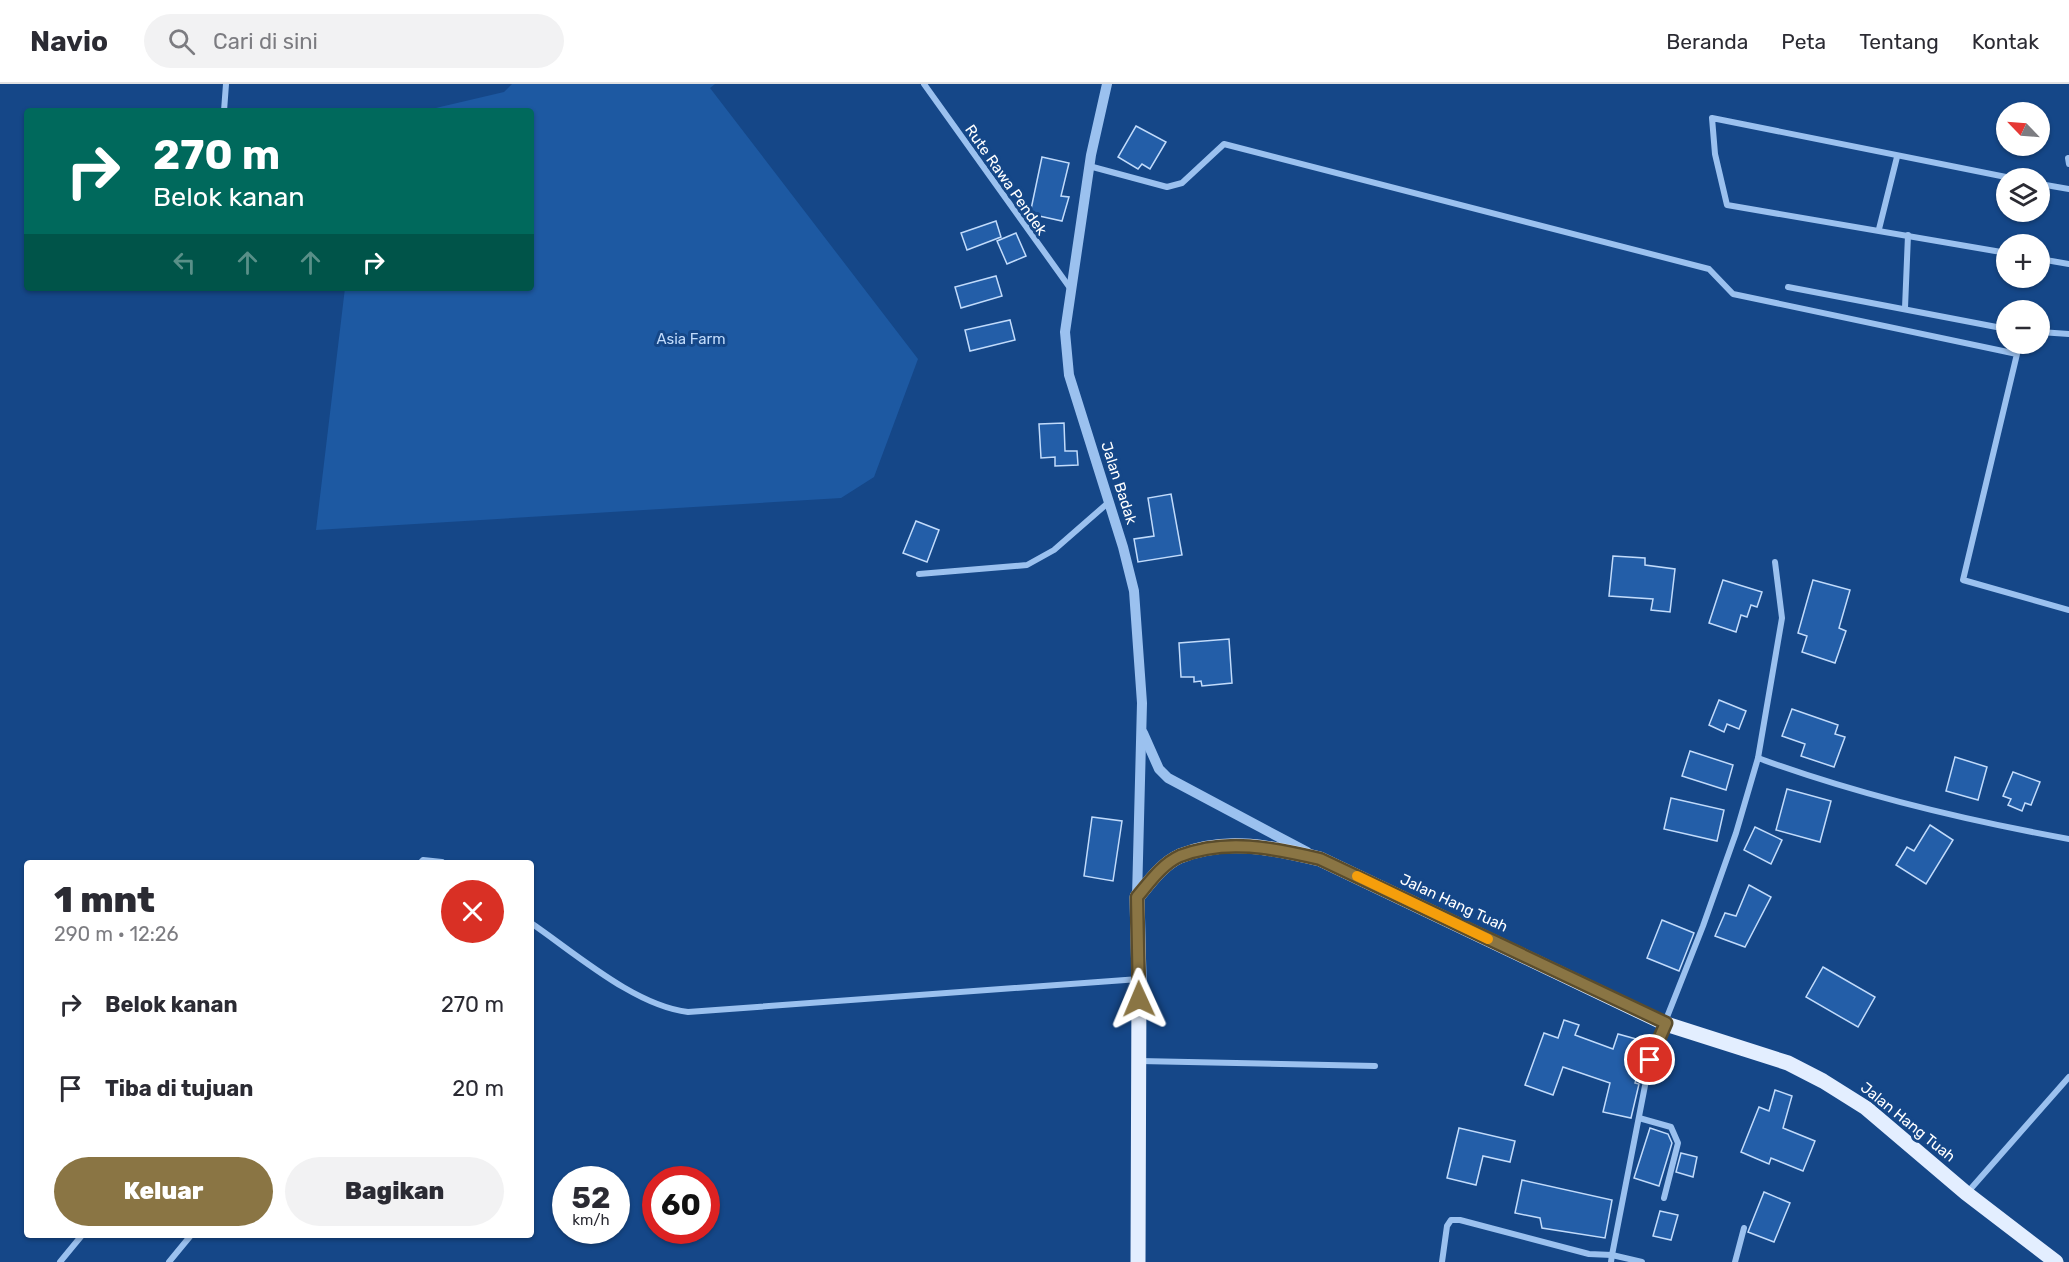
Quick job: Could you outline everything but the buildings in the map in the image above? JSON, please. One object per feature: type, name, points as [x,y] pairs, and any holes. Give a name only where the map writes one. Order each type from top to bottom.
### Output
[{"type":"main road","name":"Jalan Hang Tuah","points":[[1137,897],[1158,873],[1179,857],[1230,844],[1274,848],[1320,859],[1666,1023],[1788,1063],[1823,1081],[1866,1108],[1966,1193],[2056,1262]]},
{"type":"main road","points":[[1137,897],[1140,1060],[1138,1262]]},
{"type":"street","points":[[224,108],[226,84]]},
{"type":"street","name":"Rute Rawa Pendek","points":[[924,84],[1070,288]]},
{"type":"street","name":"Jalan Badak","points":[[1107,84],[1089,166],[1065,332],[1069,375],[1134,591],[1142,730],[1137,897]]},
{"type":"street","points":[[1996,175],[1897,158],[1713,118],[1715,153],[1727,205],[1879,229],[1996,251]]},
{"type":"street","points":[[1089,166],[1167,187],[1182,183],[1224,144],[1709,269],[1733,294],[2017,354],[1963,580],[2069,610]]},
{"type":"street","points":[[1879,229],[1897,158]]},
{"type":"street","points":[[2050,186],[2069,189]]},
{"type":"street","points":[[1905,308],[1908,235]]},
{"type":"street","points":[[2050,261],[2069,264]]},
{"type":"street","points":[[1788,287],[1996,327]]},
{"type":"street","points":[[2050,333],[2069,334]]},
{"type":"street","points":[[919,574],[1027,565],[1054,550],[1109,502]]},
{"type":"street","points":[[1612,1259],[1650,1060],[1737,833],[1758,758],[1782,618],[1775,562]]},
{"type":"street","points":[[1142,730],[1159,769],[1168,778],[1320,859]]},
{"type":"street","points":[[1758,758],[1882,797],[2001,827],[2069,839]]},
{"type":"street","points":[[534,925],[617,982],[667,1010],[688,1012],[1139,979]]},
{"type":"street","points":[[1140,1060],[1375,1066]]},
{"type":"street","points":[[1966,1193],[2069,1077]]},
{"type":"street","points":[[1639,1118],[1671,1127],[1678,1143],[1664,1198]]},
{"type":"street","points":[[1442,1262],[1446,1226],[1451,1221],[1460,1220],[1589,1254],[1642,1262]]},
{"type":"street","points":[[1735,1262],[1744,1228]]},
{"type":"street","points":[[60,1262],[80,1238]]},
{"type":"street","points":[[170,1262],[189,1238]]},
{"type":"green space","name":"Asia Farm","points":[[512,84],[715,84],[710,88],[918,359],[874,477],[841,498],[316,530],[345,291],[534,291],[534,108],[436,108],[504,92]]},
{"type":"slow traffic","points":[[1357,876],[1488,939]]},
{"type":"route","points":[[1139,999],[1137,897],[1158,873],[1179,857],[1230,844],[1274,848],[1320,859],[1666,1023],[1650,1060]]}]
